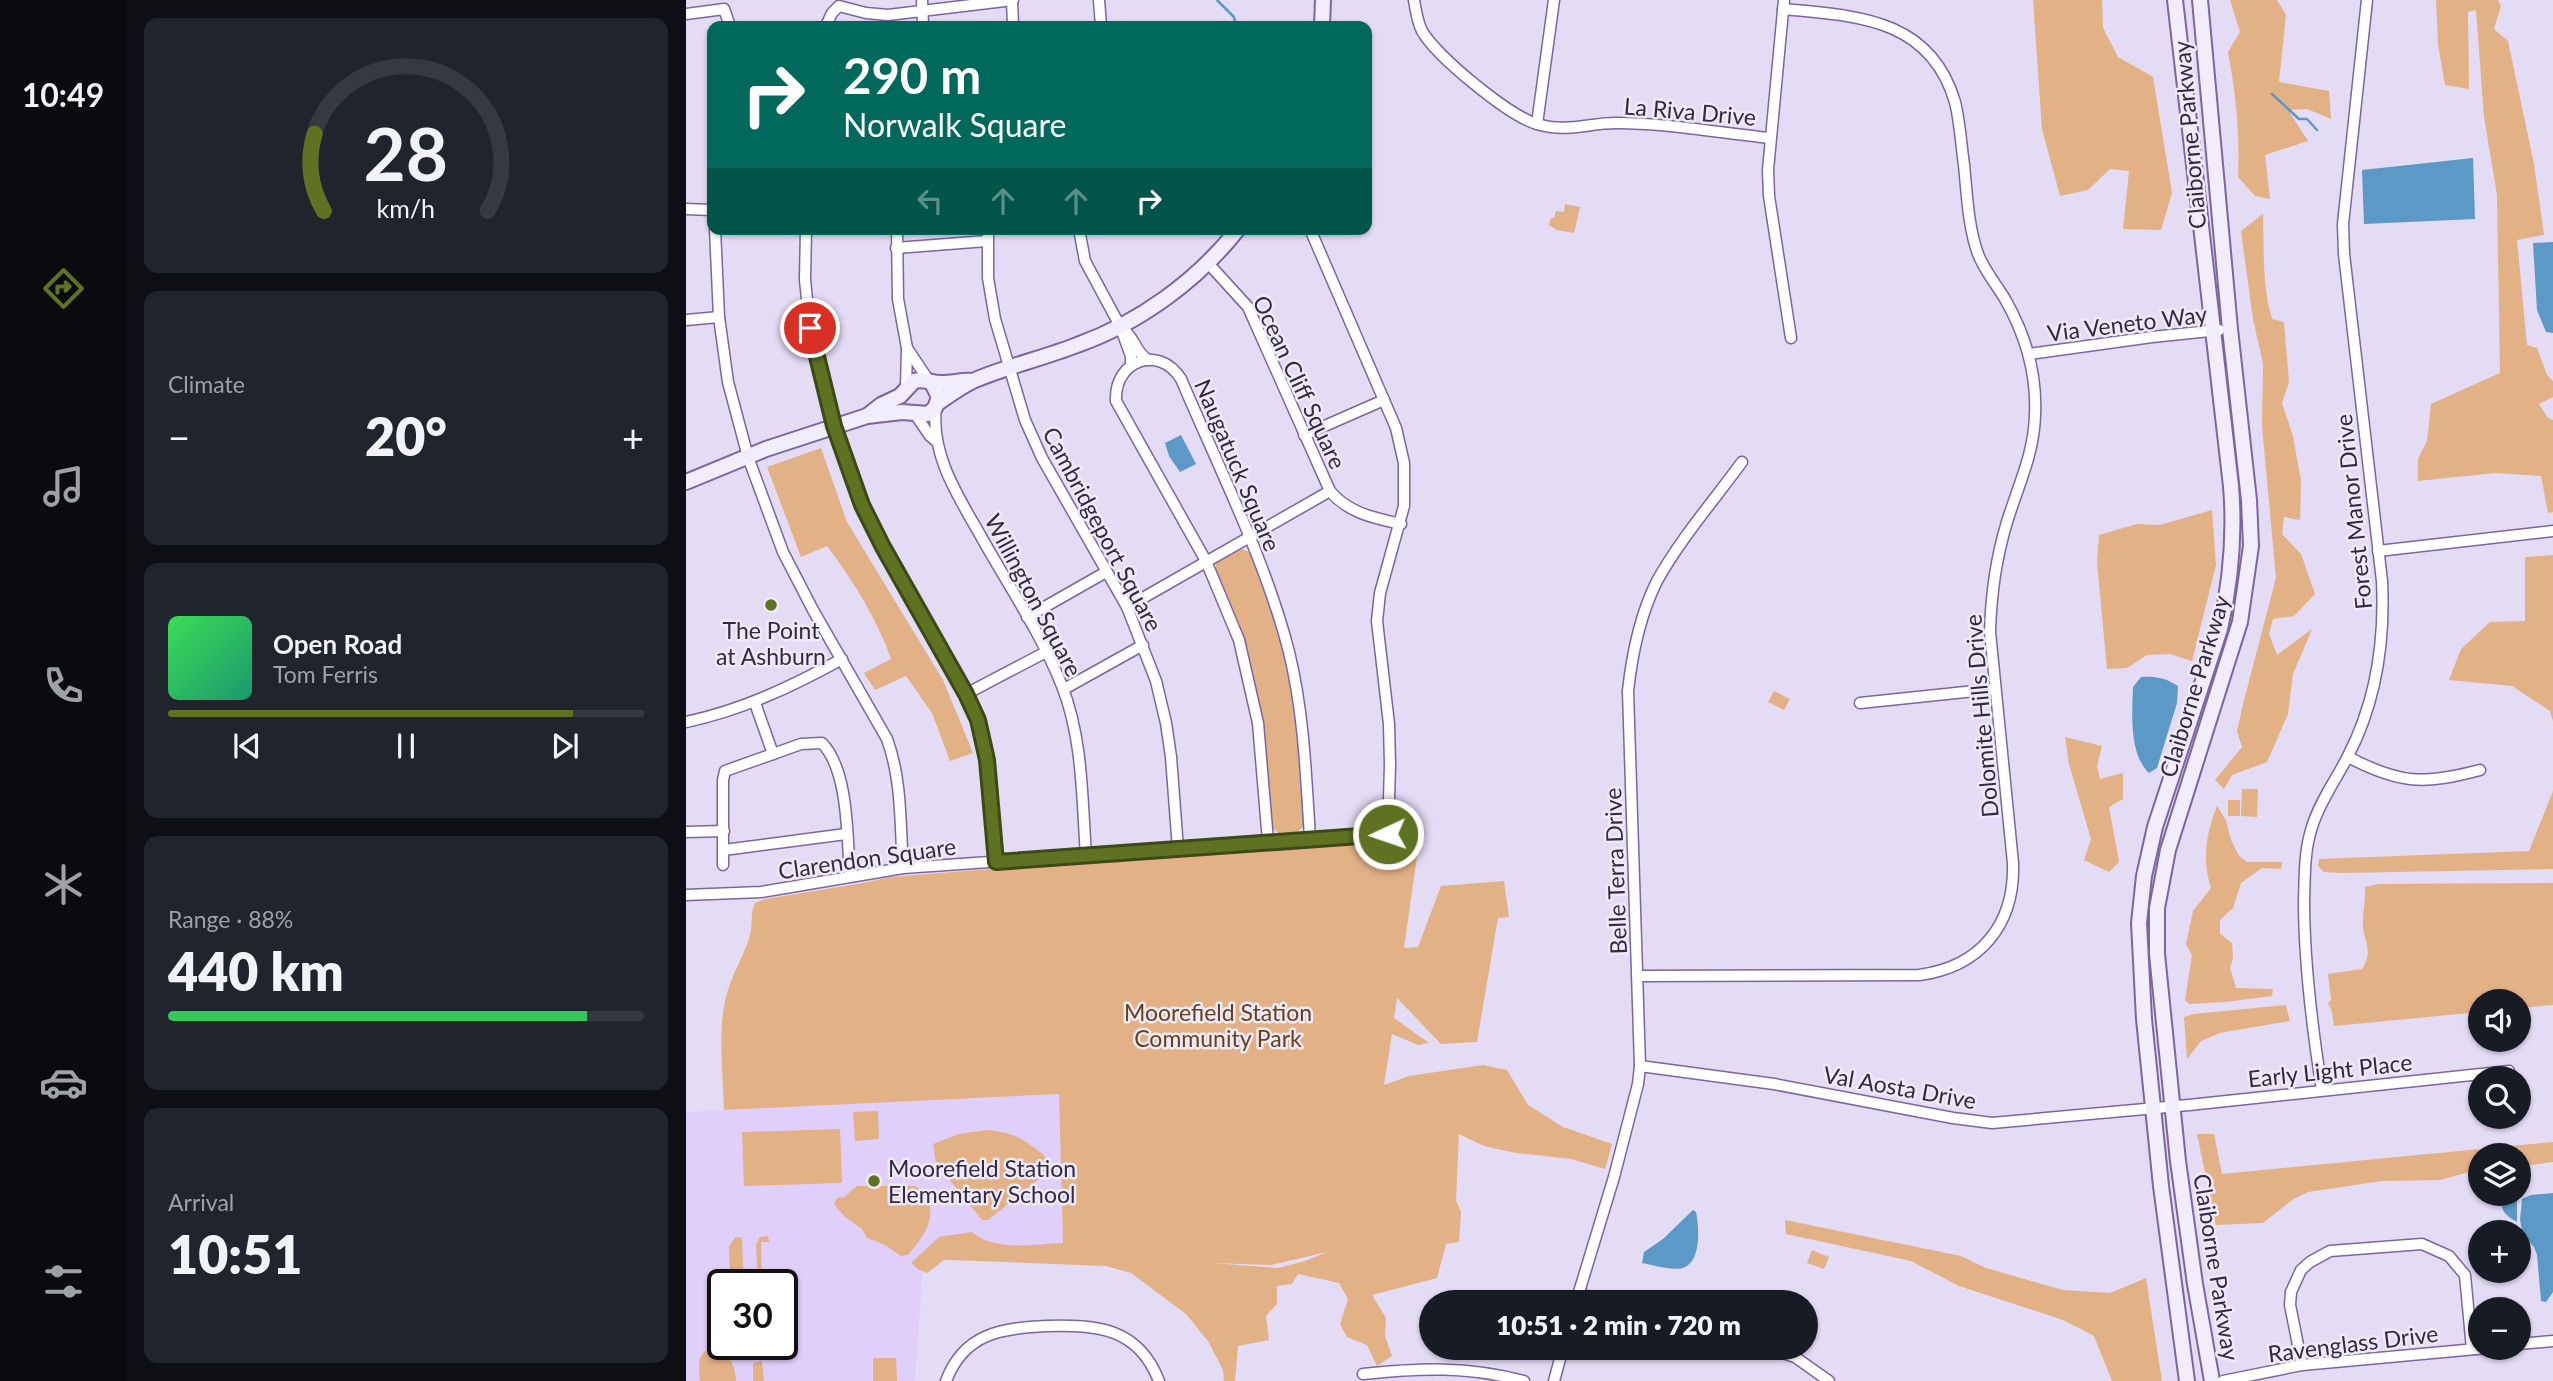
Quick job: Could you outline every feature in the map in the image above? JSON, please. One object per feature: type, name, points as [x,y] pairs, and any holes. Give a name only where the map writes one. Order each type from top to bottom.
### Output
[{"type":"main road","points":[[1322,21],[1324,0]]},
{"type":"main road","name":"Claiborne Parkway","points":[[2175,0],[2231,486],[2232,560],[2220,629],[2155,827],[2144,876],[2139,923],[2139,958],[2171,1276],[2187,1381]]},
{"type":"main road","name":"Claiborne Parkway","points":[[2200,0],[2230,329],[2249,500],[2251,546],[2240,622],[2170,840],[2157,908],[2158,980],[2171,1106],[2195,1284],[2212,1381]]},
{"type":"main road","points":[[686,482],[766,449],[867,416],[897,412],[928,414],[972,381],[1078,345],[1120,326],[1159,302],[1207,262],[1232,235]]},
{"type":"main road","points":[[867,416],[900,396],[915,381],[972,381]]},
{"type":"main road","points":[[931,382],[938,392],[937,405]]},
{"type":"main road","points":[[905,389],[905,405],[914,413]]},
{"type":"street","points":[[828,21],[839,6],[876,15],[922,5],[1012,0],[1013,21]]},
{"type":"street","points":[[1099,0],[1101,21]]},
{"type":"street","name":"La Riva Drive","points":[[1414,0],[1423,33],[1434,47],[1511,113],[1537,124],[1572,129],[1615,122],[1770,138]]},
{"type":"street","points":[[1537,124],[1554,0]]},
{"type":"street","name":"Forest Manor Drive","points":[[2322,1090],[2307,975],[2305,866],[2312,826],[2319,807],[2348,757],[2368,709],[2380,656],[2383,601],[2344,254],[2343,224],[2367,0]]},
{"type":"street","points":[[1783,4],[1770,138],[1769,196],[1791,338]]},
{"type":"street","name":"Dolomite Hills Drive","points":[[1638,976],[1919,975],[1947,969],[1974,954],[1985,944],[2002,921],[2012,892],[2014,877],[1990,632],[1994,575],[2007,520],[2024,476],[2034,433],[2035,397],[2029,354],[2013,313],[1986,271],[1973,239],[1958,115],[1940,69],[1918,44],[1879,22],[1783,4]]},
{"type":"street","points":[[686,14],[724,9],[728,21]]},
{"type":"street","points":[[686,209],[707,210]]},
{"type":"street","points":[[715,235],[719,317],[731,399],[748,457],[783,552],[887,738],[898,785],[903,868]]},
{"type":"street","points":[[806,235],[805,280],[810,328],[834,426],[870,524],[978,720],[986,753],[996,862]]},
{"type":"street","points":[[897,235],[898,299],[907,348],[905,389]]},
{"type":"street","name":"Cambridgeport Square","points":[[988,235],[988,278],[995,319],[1008,369],[1034,443],[1127,607],[1156,681],[1166,723],[1178,849]]},
{"type":"street","points":[[1080,235],[1085,261],[1120,326],[1131,365]]},
{"type":"street","points":[[1313,235],[1396,428],[1404,463],[1405,491],[1401,524]]},
{"type":"street","points":[[896,248],[987,241]]},
{"type":"street","name":"Ocean Cliff Square","points":[[1207,262],[1248,307],[1330,491],[1347,507],[1367,516],[1401,524]]},
{"type":"street","points":[[686,320],[719,317]]},
{"type":"street","points":[[1120,326],[1130,333],[1141,356],[1148,360]]},
{"type":"street","name":"Via Veneto Way","points":[[2029,354],[2230,329]]},
{"type":"street","points":[[907,348],[931,382]]},
{"type":"street","points":[[1148,360],[1131,365],[1122,373],[1115,389],[1118,409],[1206,561],[1239,640],[1252,687],[1260,736],[1268,841]]},
{"type":"street","name":"Naugatuck Square","points":[[1148,360],[1164,362],[1175,369],[1181,379],[1265,576],[1290,655],[1300,709],[1310,838]]},
{"type":"street","points":[[1304,435],[1384,400]]},
{"type":"street","name":"Willington Square","points":[[937,405],[936,441],[956,492],[1027,617],[1064,689],[1080,768],[1086,856]]},
{"type":"street","name":"Willington Square","points":[[914,413],[936,441]]},
{"type":"street","name":"Belle Terra Drive","points":[[1579,1290],[1614,1177],[1638,1084],[1640,1066],[1628,691],[1634,651],[1656,583],[1675,552],[1742,462]]},
{"type":"street","points":[[1127,607],[1330,491]]},
{"type":"street","name":"Clarendon Square","points":[[686,895],[761,892],[903,868],[1388,834],[1391,765],[1389,724],[1378,637],[1378,606],[1401,524]]},
{"type":"street","points":[[2378,551],[2553,531]]},
{"type":"street","points":[[1027,617],[1106,572]]},
{"type":"street","points":[[1064,689],[1143,645]]},
{"type":"street","points":[[966,694],[1046,652]]},
{"type":"street","points":[[686,722],[755,702],[842,659]]},
{"type":"street","points":[[1860,703],[1994,689]]},
{"type":"street","points":[[755,702],[774,754]]},
{"type":"street","points":[[723,864],[725,771],[812,743],[822,743],[830,750],[843,790],[850,876]]},
{"type":"street","points":[[2348,757],[2385,775],[2416,781],[2448,779],[2480,770]]},
{"type":"street","points":[[686,832],[724,831]]},
{"type":"street","points":[[724,850],[846,834]]},
{"type":"street","name":"Val Aosta Drive","points":[[1640,1066],[1774,1084],[1970,1121],[2002,1122],[2155,1107]]},
{"type":"street","name":"Early Light Place","points":[[2155,1107],[2468,1075]]},
{"type":"street","points":[[2302,1365],[2290,1305],[2291,1293],[2301,1270],[2330,1251],[2423,1244],[2449,1256],[2465,1275],[2468,1307]]},
{"type":"street","points":[[946,1381],[957,1359],[965,1350],[989,1334],[1017,1327],[1082,1325],[1099,1327],[1118,1334],[1143,1354],[1159,1381]]},
{"type":"street","points":[[2531,1344],[2553,1341]]},
{"type":"street","name":"Ravenglass Drive","points":[[2223,1381],[2302,1365],[2468,1349]]},
{"type":"street","points":[[1554,1381],[1560,1360]]},
{"type":"street","points":[[1799,1360],[1829,1381]]},
{"type":"street","points":[[1363,1374],[1452,1368],[1524,1381]]},
{"type":"shaded area","name":"Moorefield Station Elementary School","points":[[1060,1094],[1063,1256],[924,1251],[915,1381],[686,1381],[686,1112]]},
{"type":"green space","points":[[2033,0],[2102,0],[2103,28],[2118,57],[2153,77],[2172,193],[2161,230],[2123,229],[2129,171],[2110,169],[2088,190],[2060,196],[2042,129]]},
{"type":"green space","points":[[2230,0],[2277,0],[2286,15],[2279,82],[2329,91],[2331,119],[2307,109],[2288,110],[2308,141],[2265,155],[2270,199],[2255,196],[2238,177],[2237,114],[2228,52],[2240,32]]},
{"type":"green space","points":[[2436,0],[2498,0],[2501,6],[2494,29],[2508,41],[2534,164],[2544,235],[2517,240],[2527,345],[2537,348],[2547,375],[2553,381],[2553,397],[2539,404],[2548,418],[2553,420],[2553,512],[2548,513],[2541,476],[2495,473],[2418,481],[2418,459],[2427,441],[2431,404],[2500,373],[2497,195],[2484,117],[2476,10],[2468,12],[2469,89],[2445,85],[2438,45]]},
{"type":"green space","points":[[1565,204],[1580,207],[1574,233],[1557,230],[1549,225],[1556,211],[1564,212]]},
{"type":"green space","points":[[2263,214],[2264,267],[2269,306],[2272,319],[2284,322],[2289,382],[2282,403],[2293,436],[2301,481],[2300,520],[2284,517],[2282,534],[2301,554],[2315,594],[2294,616],[2273,619],[2269,634],[2277,655],[2312,629],[2293,674],[2288,714],[2267,762],[2232,775],[2224,789],[2215,780],[2242,747],[2237,731],[2276,578],[2262,426],[2263,364],[2253,319],[2241,231]]},
{"type":"green space","points":[[821,448],[847,522],[943,680],[973,753],[950,761],[932,713],[906,676],[875,690],[864,673],[891,659],[864,600],[827,546],[801,557],[767,467]]},
{"type":"green space","points":[[2212,510],[2216,565],[2192,661],[2170,654],[2147,655],[2127,668],[2107,669],[2097,562],[2099,535],[2137,524],[2160,525]]},
{"type":"green space","points":[[1242,549],[1249,552],[1261,576],[1289,677],[1305,825],[1295,834],[1279,834],[1270,825],[1257,692],[1243,639],[1216,573],[1216,563]]},
{"type":"green space","points":[[2553,555],[2553,721],[2550,711],[2512,686],[2449,680],[2461,649],[2490,622],[2525,621],[2525,557]]},
{"type":"green space","points":[[1774,691],[1790,699],[1784,710],[1768,702]]},
{"type":"green space","points":[[2065,737],[2102,746],[2097,766],[2100,779],[2123,773],[2123,799],[2109,807],[2119,862],[2109,872],[2084,860],[2091,839],[2069,764]]},
{"type":"green space","points":[[2242,789],[2258,789],[2257,817],[2241,816]]},
{"type":"green space","points":[[2553,791],[2553,869],[2342,873],[2324,872],[2318,866],[2319,859],[2529,851]]},
{"type":"green space","points":[[2228,800],[2240,800],[2240,816],[2228,816]]},
{"type":"green space","points":[[2217,806],[2226,820],[2239,856],[2247,862],[2282,862],[2281,869],[2262,868],[2241,883],[2233,908],[2220,920],[2220,934],[2232,943],[2233,958],[2230,968],[2236,988],[2273,989],[2272,996],[2189,1004],[2185,1000],[2192,955],[2186,944],[2193,911],[2211,888],[2206,847]]},
{"type":"green space","name":"Moorefield Station Community Park","points":[[1420,835],[1404,948],[1418,947],[1441,886],[1504,881],[1509,917],[1498,918],[1477,1042],[1441,1044],[1397,998],[1394,1018],[1429,1043],[1418,1045],[1392,1034],[1384,1085],[1409,1076],[1483,1065],[1507,1070],[1528,1105],[1563,1127],[1612,1144],[1605,1169],[1571,1159],[1516,1153],[1484,1146],[1459,1134],[1456,1200],[1461,1212],[1459,1242],[1446,1244],[1437,1278],[1372,1295],[1386,1318],[1385,1336],[1392,1356],[1377,1366],[1367,1345],[1347,1337],[1340,1324],[1348,1299],[1339,1283],[1298,1274],[1292,1284],[1277,1286],[1277,1304],[1266,1316],[1269,1340],[1238,1346],[1235,1381],[1224,1381],[1223,1370],[1208,1341],[1186,1314],[1131,1273],[1106,1266],[951,1260],[944,1260],[927,1273],[919,1270],[911,1263],[939,1237],[972,1232],[981,1238],[1004,1245],[1063,1243],[1059,1094],[724,1110],[723,1014],[730,984],[750,935],[755,903],[890,877]],"holes":[[[1327,1252],[1278,1268],[1212,1263],[1271,1265]]]},
{"type":"green space","points":[[2553,883],[2553,1005],[2531,1007],[2531,989],[2468,989],[2468,1013],[2334,1026],[2328,1003],[2331,1000],[2328,974],[2362,969],[2367,958],[2363,922],[2365,887],[2379,884]]},
{"type":"green space","points":[[2286,1005],[2290,1021],[2220,1033],[2201,1041],[2187,1059],[2184,1017]]},
{"type":"green space","points":[[878,1111],[879,1139],[855,1141],[853,1112]]},
{"type":"green space","points":[[840,1129],[842,1183],[744,1186],[742,1132]]},
{"type":"green space","points":[[987,1130],[1021,1139],[1050,1161],[1044,1175],[988,1220],[982,1220],[936,1163],[933,1144],[959,1134]]},
{"type":"green space","points":[[2197,1134],[2214,1134],[2222,1174],[2468,1150],[2468,1172],[2440,1180],[2382,1181],[2308,1192],[2292,1200],[2263,1223],[2216,1225]]},
{"type":"green space","points":[[2553,1142],[2553,1162],[2531,1165],[2531,1144]]},
{"type":"green space","points":[[857,1186],[914,1186],[923,1190],[928,1199],[930,1216],[925,1232],[908,1255],[901,1256],[885,1245],[867,1238],[862,1229],[845,1217],[834,1204],[837,1198],[844,1197]]},
{"type":"green space","points":[[1785,1220],[1961,1256],[1986,1268],[2063,1290],[2110,1293],[2146,1278],[2162,1381],[2112,1381],[2094,1336],[2063,1320],[1959,1286],[1911,1261],[1786,1234]]},
{"type":"green space","points":[[768,1236],[769,1242],[761,1242],[762,1269],[757,1269],[756,1244],[760,1237]]},
{"type":"green space","points":[[736,1237],[742,1238],[743,1269],[730,1269],[729,1246]]},
{"type":"green space","points":[[1812,1250],[1829,1257],[1824,1269],[1807,1263]]},
{"type":"green space","points":[[707,1351],[707,1360],[731,1360],[736,1381],[700,1381],[699,1366]]},
{"type":"green space","points":[[873,1358],[896,1358],[897,1381],[873,1381]]},
{"type":"green space","points":[[762,1361],[764,1381],[753,1381],[753,1363]]},
{"type":"water","points":[[2473,158],[2475,219],[2364,224],[2362,170]]},
{"type":"water","points":[[2553,242],[2553,333],[2546,332],[2537,310],[2533,243]]},
{"type":"water","points":[[1181,435],[1196,464],[1180,472],[1169,456],[1165,443]]},
{"type":"water","points":[[2141,677],[2160,678],[2178,686],[2177,703],[2157,768],[2149,773],[2138,755],[2133,733],[2133,687]]},
{"type":"water","points":[[2553,1193],[2553,1292],[2546,1302],[2541,1301],[2537,1255],[2531,1244],[2531,1220],[2520,1220],[2521,1206],[2531,1206],[2531,1195]]},
{"type":"water","points":[[2517,1206],[2517,1220],[2506,1215],[2502,1208]]},
{"type":"water","points":[[1693,1210],[1696,1212],[1698,1233],[1697,1249],[1692,1262],[1677,1269],[1642,1263],[1644,1252],[1663,1239]]},
{"type":"waterway","points":[[1217,0],[1235,21]]},
{"type":"waterway","points":[[2272,94],[2299,119],[2307,119],[2317,130]]},
{"type":"place","name":"The Point at Ashburn","points":[[771,605]]},
{"type":"place","name":"Moorefield Station Elementary School","points":[[874,1181]]},
{"type":"route","points":[[810,328],[819,374],[834,426],[870,524],[978,720],[987,760],[996,862],[1388,834]]}]
